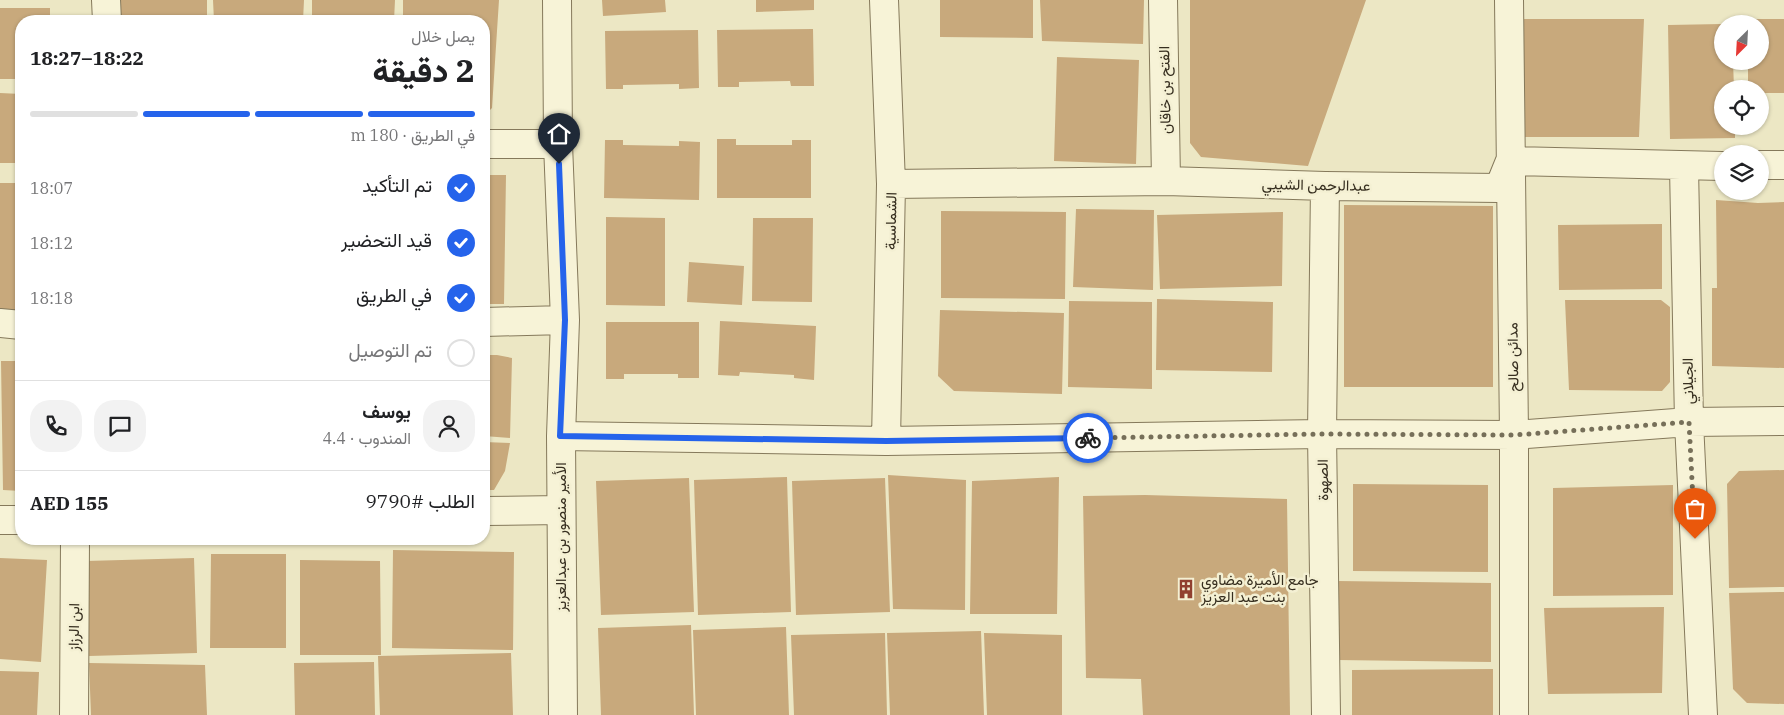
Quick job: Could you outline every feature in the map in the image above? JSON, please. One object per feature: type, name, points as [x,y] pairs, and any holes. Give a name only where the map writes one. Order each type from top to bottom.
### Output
[{"type":"street","points":[[106,0],[107,15]]},
{"type":"street","name":"الأمير منصور بن عبدالعزيز","points":[[557,0],[558,144],[565,320],[560,436],[563,715]]},
{"type":"street","name":"الشماسية","points":[[884,0],[891,184],[886,441]]},
{"type":"street","name":"الفتح بن خاقان","points":[[1163,0],[1166,180]]},
{"type":"street","name":"مدائن صالح","points":[[1509,0],[1514,435],[1514,715]]},
{"type":"street","points":[[490,144],[558,144]]},
{"type":"street","points":[[1510,161],[1684,167],[1714,166]]},
{"type":"street","name":"عبدالرحمن الشيبي","points":[[891,184],[1166,180],[1326,186],[1499,188],[1510,161]]},
{"type":"street","points":[[1769,165],[1784,165]]},
{"type":"street","name":"الجيلاني","points":[[1684,167],[1689,422],[1703,715]]},
{"type":"street","name":"الصهوة","points":[[1326,186],[1322,434],[1326,715]]},
{"type":"street","points":[[490,322],[565,320]]},
{"type":"street","points":[[0,323],[15,324]]},
{"type":"street","points":[[560,436],[886,441],[1322,434],[1514,435],[1689,422],[1784,421]]},
{"type":"street","points":[[490,511],[561,510]]},
{"type":"street","points":[[0,520],[15,520]]},
{"type":"street","name":"ابن الرزاز","points":[[74,715],[75,545]]},
{"type":"building","points":[[119,0],[207,0],[207,15],[119,15]]},
{"type":"building","points":[[213,0],[304,0],[303,15],[214,15]]},
{"type":"building","points":[[312,0],[395,0],[394,15],[312,15]]},
{"type":"building","points":[[403,0],[499,0],[492,108],[490,110],[490,15],[403,15]]},
{"type":"building","points":[[602,0],[665,0],[666,12],[603,16]]},
{"type":"building","points":[[756,0],[814,0],[814,10],[756,12]]},
{"type":"building","points":[[940,0],[1033,0],[1033,38],[940,37]]},
{"type":"building","points":[[1040,0],[1144,0],[1143,44],[1042,41]]},
{"type":"building","points":[[1190,0],[1366,0],[1308,166],[1201,157],[1190,143]]},
{"type":"building","points":[[0,8],[50,8],[50,15],[15,15],[15,79],[0,79]]},
{"type":"building","points":[[1515,19],[1644,19],[1639,137],[1515,137]]},
{"type":"building","points":[[1769,19],[1784,19],[1784,93],[1769,93],[1769,80],[1748,80],[1748,70],[1769,70]]},
{"type":"building","points":[[1714,24],[1714,70],[1733,70],[1734,80],[1714,80],[1714,135],[1735,135],[1735,138],[1670,139],[1668,25]]},
{"type":"building","points":[[813,29],[814,86],[791,86],[790,81],[739,82],[739,87],[718,87],[717,30]]},
{"type":"building","points":[[698,30],[699,88],[679,89],[679,84],[623,85],[623,89],[606,89],[605,31]]},
{"type":"building","points":[[1057,57],[1139,60],[1136,164],[1054,161]]},
{"type":"building","points":[[0,93],[15,94],[15,163],[0,163]]},
{"type":"building","points":[[717,139],[736,139],[736,145],[792,145],[792,140],[811,140],[811,198],[717,198]]},
{"type":"building","points":[[605,140],[623,140],[623,145],[679,146],[679,141],[700,142],[699,200],[604,198]]},
{"type":"building","points":[[490,175],[506,175],[504,304],[490,304]]},
{"type":"building","points":[[0,183],[15,183],[15,315],[0,314]]},
{"type":"building","points":[[1716,200],[1758,203],[1784,202],[1784,368],[1712,366],[1712,288],[1717,288]]},
{"type":"building","points":[[1344,205],[1493,206],[1493,387],[1344,387]]},
{"type":"building","points":[[1076,209],[1154,210],[1153,290],[1073,287]]},
{"type":"building","points":[[941,211],[1066,212],[1065,299],[941,298]]},
{"type":"building","points":[[1283,212],[1282,286],[1160,289],[1157,215]]},
{"type":"building","points":[[606,217],[665,218],[665,306],[606,305]]},
{"type":"building","points":[[753,218],[813,218],[812,302],[752,301]]},
{"type":"building","points":[[1662,224],[1662,289],[1559,290],[1558,225]]},
{"type":"building","points":[[689,262],[744,266],[742,305],[687,302]]},
{"type":"building","points":[[1157,299],[1273,302],[1272,372],[1156,370]]},
{"type":"building","points":[[1565,300],[1661,300],[1670,307],[1670,382],[1662,391],[1569,390]]},
{"type":"building","points":[[1069,301],[1152,302],[1152,389],[1068,387]]},
{"type":"building","points":[[940,310],[1064,313],[1062,394],[954,391],[938,376]]},
{"type":"building","points":[[720,321],[816,326],[814,380],[794,378],[794,375],[740,372],[739,376],[718,375]]},
{"type":"building","points":[[606,322],[699,322],[699,378],[678,378],[678,374],[624,374],[624,379],[606,379]]},
{"type":"building","points":[[490,355],[512,358],[510,438],[490,436]]},
{"type":"building","points":[[1,361],[15,361],[15,491],[3,490]]},
{"type":"building","points":[[490,442],[510,443],[505,471],[494,490],[490,490]]},
{"type":"building","points":[[1784,470],[1784,587],[1729,588],[1727,484],[1739,471]]},
{"type":"building","points":[[888,475],[966,480],[965,610],[893,609]]},
{"type":"building","points":[[787,477],[791,612],[698,615],[694,480]]},
{"type":"building","points":[[1059,477],[1057,614],[970,614],[972,481]]},
{"type":"building","points":[[689,478],[694,612],[601,615],[596,481]]},
{"type":"building","points":[[885,478],[890,612],[796,615],[792,481]]},
{"type":"building","points":[[1353,484],[1488,485],[1488,572],[1353,571]]},
{"type":"building","points":[[1673,485],[1673,595],[1553,596],[1553,488]]},
{"type":"building","name":"جامع الأميرة مضاوي بنت عبد العزيز","points":[[1145,495],[1287,499],[1290,715],[1143,715],[1141,679],[1086,678],[1083,496]]},
{"type":"building","points":[[393,550],[514,552],[513,650],[392,648]]},
{"type":"building","points":[[211,554],[286,554],[286,648],[210,648]]},
{"type":"building","points":[[0,558],[47,560],[41,662],[0,659]]},
{"type":"building","points":[[194,558],[197,653],[89,656],[86,561]]},
{"type":"building","points":[[300,560],[380,561],[381,655],[300,655]]},
{"type":"building","points":[[1337,581],[1491,583],[1491,662],[1337,660]]},
{"type":"building","points":[[1784,592],[1784,704],[1747,703],[1733,689],[1729,593]]},
{"type":"building","points":[[1664,607],[1662,693],[1548,694],[1544,608]]},
{"type":"building","points":[[691,625],[694,715],[601,715],[598,628]]},
{"type":"building","points":[[786,627],[789,715],[696,715],[693,630]]},
{"type":"building","points":[[981,631],[984,715],[890,715],[887,633]]},
{"type":"building","points":[[885,633],[887,715],[794,715],[791,635]]},
{"type":"building","points":[[984,633],[1062,635],[1062,715],[987,715]]},
{"type":"building","points":[[511,653],[513,715],[380,715],[378,656]]},
{"type":"building","points":[[374,662],[375,715],[295,715],[294,663]]},
{"type":"building","points":[[89,663],[205,665],[207,715],[91,715]]},
{"type":"building","points":[[1493,669],[1493,715],[1352,715],[1352,670]]},
{"type":"building","points":[[0,671],[39,672],[37,715],[0,715]]},
{"type":"way so far","points":[[1088,438],[1322,434],[1514,435],[1689,422],[1695,539]]},
{"type":"place","name":"جامع الأميرة مضاوي بنت عبد العزيز","points":[[1186,589]]},
{"type":"route","points":[[559,164],[565,320],[560,436],[886,441],[1088,438]]}]
